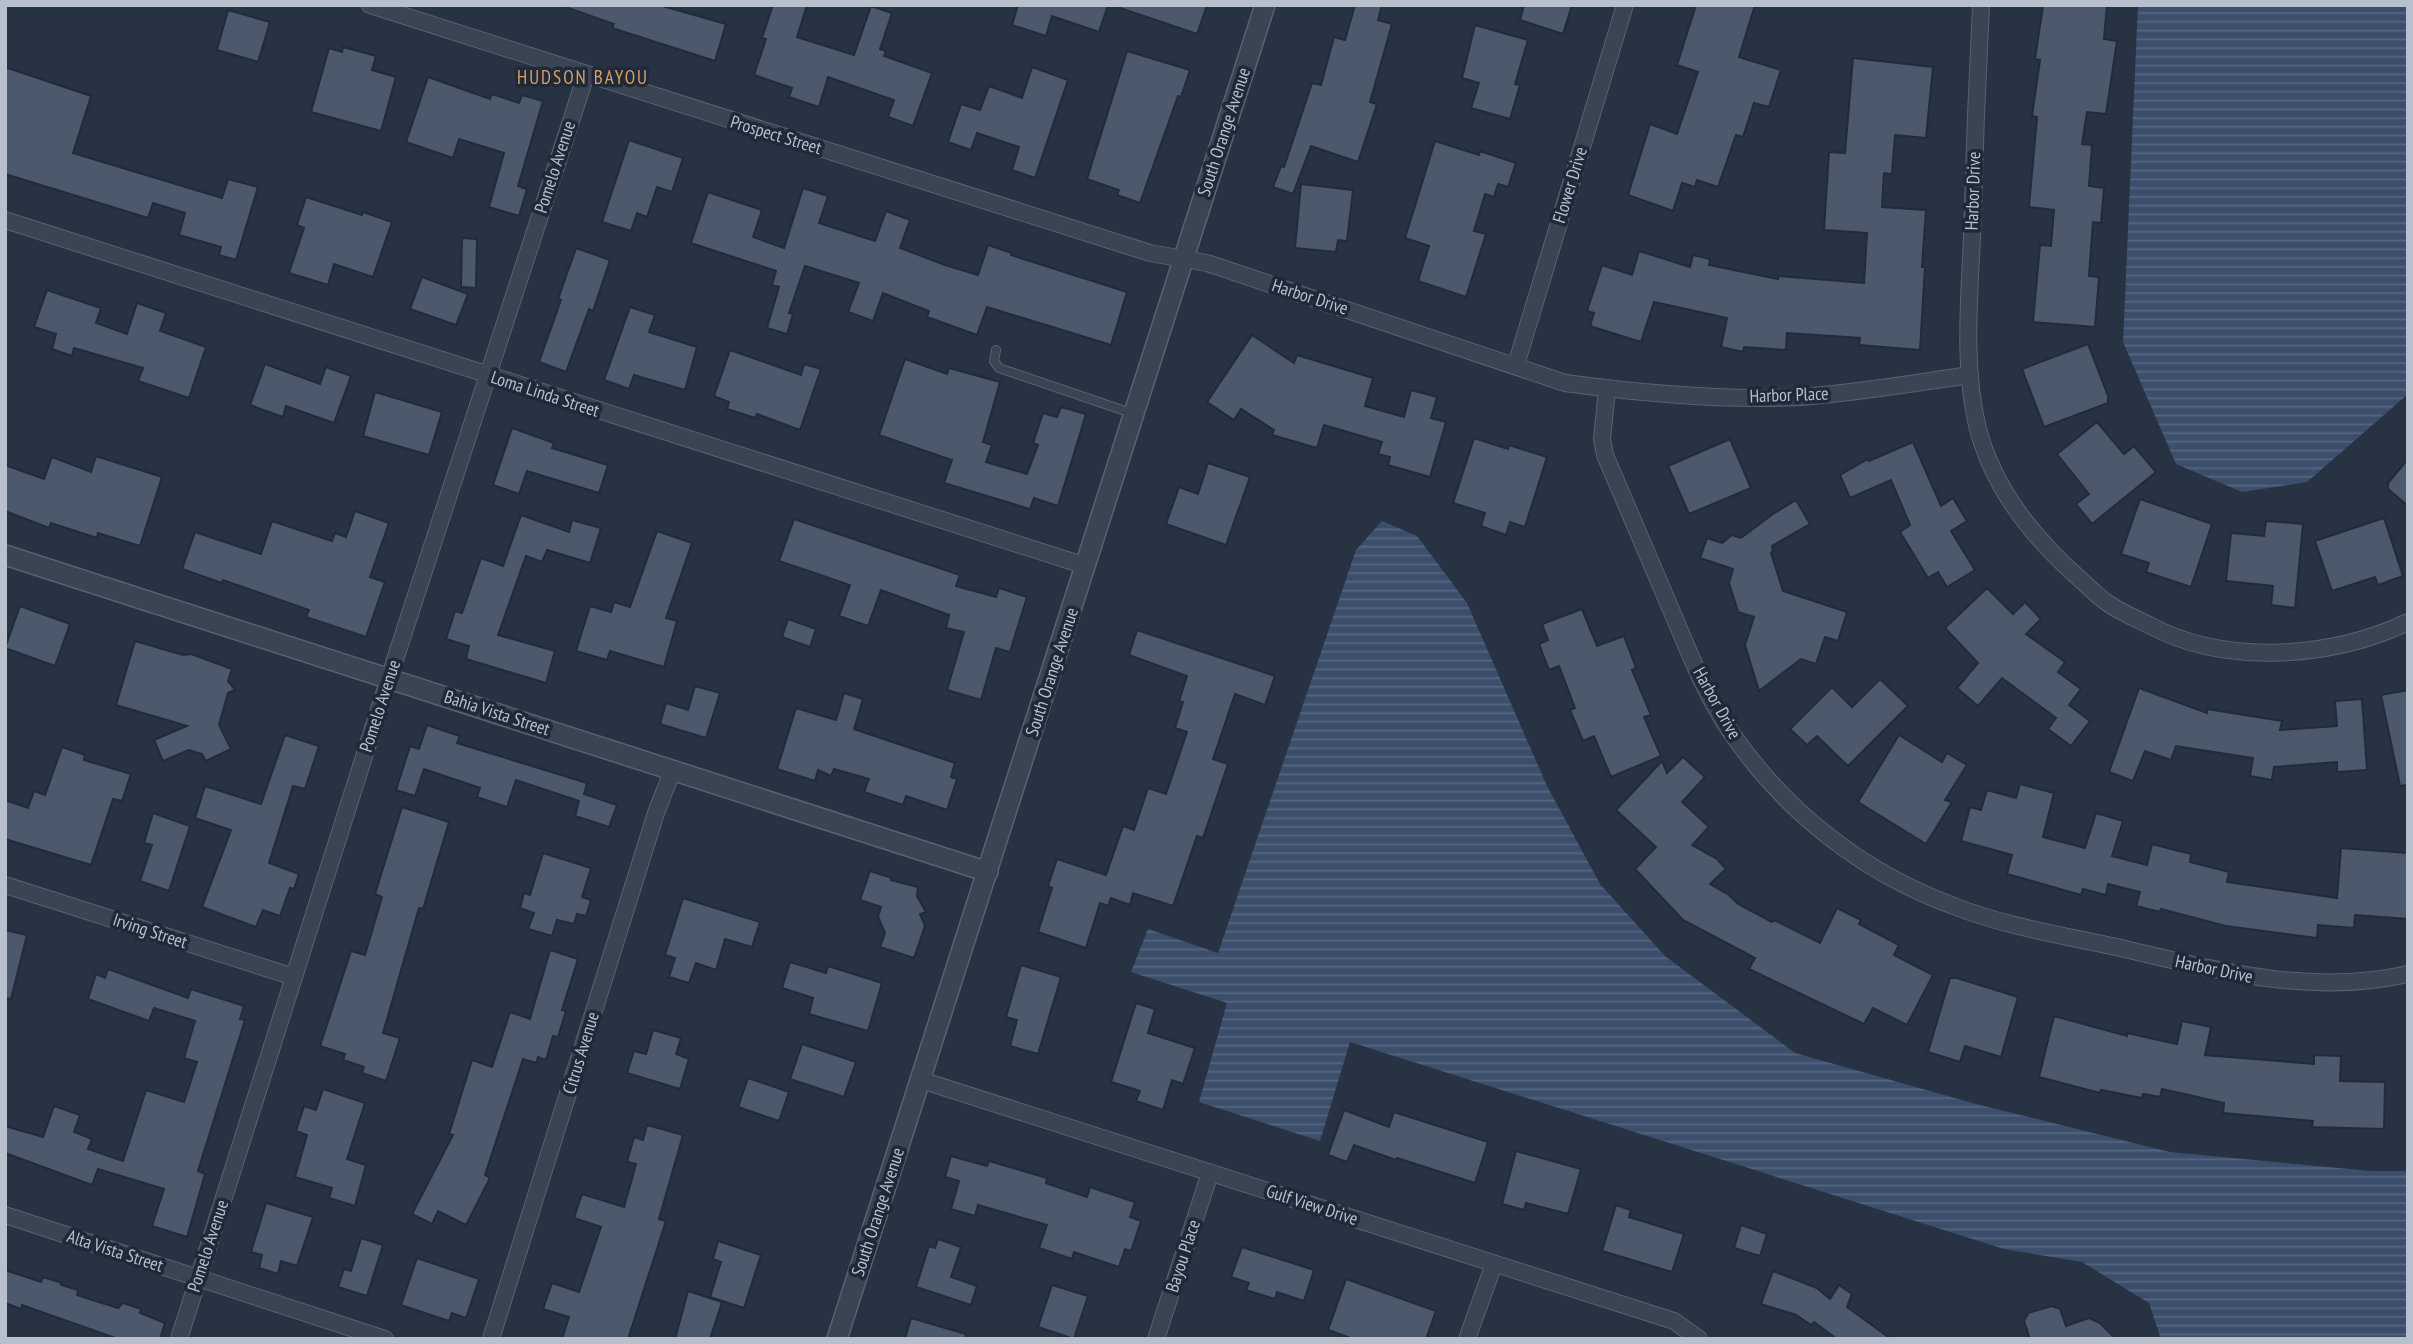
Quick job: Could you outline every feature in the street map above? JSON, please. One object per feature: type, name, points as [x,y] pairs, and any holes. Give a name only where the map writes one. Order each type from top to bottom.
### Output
[{"type":"street","name":"Prospect Street","points":[[370,5],[1150,253],[1183,260]]},
{"type":"street","name":"South Orange Avenue","points":[[837,1339],[1265,5]]},
{"type":"street","name":"Flower Drive","points":[[1516,365],[1625,5]]},
{"type":"street","name":"Harbor Drive","points":[[1981,5],[1970,289],[1970,375],[1978,428],[1998,479],[2012,505],[2051,554],[2107,603],[2170,636],[2196,644],[2286,653],[2362,639],[2408,622]]},
{"type":"street","name":"Pomelo Avenue","points":[[179,1339],[389,678],[586,75]]},
{"type":"street","name":"Loma Linda Street","points":[[5,220],[1086,566]]},
{"type":"street","name":"Harbor Drive","points":[[1183,260],[1207,263],[1565,383],[1607,389],[1601,439],[1605,456],[1703,684],[1728,729],[1776,790],[1823,833],[1853,855],[1915,891],[1991,918],[2259,979],[2327,983],[2408,974]]},
{"type":"street","name":"Harbor Place","points":[[1607,389],[1726,397],[1797,397],[1857,392],[1970,375]]},
{"type":"street","name":"Bahia Vista Street","points":[[5,555],[988,872]]},
{"type":"street","name":"Citrus Avenue","points":[[491,1339],[652,826],[673,769]]},
{"type":"street","name":"Irving Street","points":[[5,885],[294,977]]},
{"type":"street","name":"Gulf View Drive","points":[[921,1080],[1674,1321],[1699,1339]]},
{"type":"street","name":"Bayou Place","points":[[1156,1339],[1210,1173]]},
{"type":"street","name":"Alta Vista Street","points":[[5,1215],[385,1339]]},
{"type":"street","points":[[1467,1339],[1494,1264]]},
{"type":"lane","points":[[996,350],[994,361],[999,368],[1134,414]]},
{"type":"water","points":[[2138,5],[2408,5],[2408,394],[2307,482],[2242,492],[2176,464],[2123,342]]},
{"type":"water","points":[[1382,521],[1417,536],[1467,603],[1547,786],[1600,884],[1665,956],[1795,1053],[1976,1104],[2170,1152],[2370,1171],[2408,1171],[2408,1339],[2161,1339],[2149,1303],[2082,1262],[2004,1249],[1350,1042],[1320,1141],[1199,1102],[1227,1003],[1131,972],[1148,929],[1218,953],[1356,550]]},
{"type":"building","points":[[569,5],[659,5],[726,24],[715,61],[612,28],[614,24],[568,8]]},
{"type":"building","points":[[773,5],[807,5],[797,37],[854,55],[871,6],[892,13],[880,49],[886,51],[884,56],[932,73],[913,126],[888,117],[894,100],[828,77],[819,107],[789,97],[792,88],[754,75],[766,39],[762,38]]},
{"type":"building","points":[[1018,5],[1108,5],[1099,32],[1052,16],[1046,36],[1012,25]]},
{"type":"building","points":[[1120,5],[1207,5],[1197,34],[1120,8]]},
{"type":"building","points":[[1355,5],[1382,5],[1378,20],[1392,24],[1370,102],[1377,104],[1358,162],[1311,146],[1293,194],[1273,187],[1281,166],[1284,167],[1312,83],[1321,85],[1334,37],[1345,40]]},
{"type":"building","points":[[1524,5],[1572,5],[1563,34],[1520,20]]},
{"type":"building","points":[[1696,5],[1755,5],[1739,57],[1781,70],[1769,107],[1754,103],[1743,137],[1736,135],[1718,187],[1697,180],[1695,187],[1682,183],[1673,211],[1628,195],[1650,124],[1677,134],[1698,72],[1677,65]]},
{"type":"building","points":[[2043,5],[2107,5],[2104,39],[2117,41],[2106,114],[2087,112],[2082,144],[2092,145],[2089,186],[2104,188],[2101,223],[2093,222],[2089,276],[2099,277],[2095,327],[2033,322],[2040,245],[2051,246],[2054,210],[2029,207],[2037,117],[2032,116],[2040,60],[2035,59]]},
{"type":"building","points":[[228,10],[270,22],[258,62],[217,50]]},
{"type":"building","points":[[1475,25],[1528,40],[1515,84],[1520,85],[1510,119],[1471,108],[1479,83],[1462,78]]},
{"type":"building","points":[[343,47],[376,56],[372,70],[396,77],[381,131],[311,112],[329,48],[342,52]]},
{"type":"building","points":[[1127,51],[1190,70],[1140,203],[1117,195],[1119,190],[1087,179]]},
{"type":"building","points":[[1853,58],[1933,67],[1926,138],[1895,135],[1892,174],[1884,173],[1882,207],[1926,210],[1920,350],[1859,345],[1860,338],[1787,333],[1786,350],[1744,347],[1743,352],[1721,347],[1727,318],[1654,302],[1641,342],[1590,326],[1594,313],[1587,311],[1602,265],[1632,275],[1639,251],[1690,267],[1693,255],[1710,259],[1709,265],[1778,279],[1778,276],[1864,283],[1867,233],[1824,230],[1829,152],[1845,153]]},
{"type":"building","points":[[5,67],[91,96],[73,153],[222,198],[228,179],[258,187],[236,260],[219,255],[221,247],[179,235],[185,213],[153,203],[148,218],[5,174]]},
{"type":"building","points":[[1032,67],[1068,80],[1035,178],[1012,170],[1019,147],[977,133],[971,150],[948,142],[961,104],[980,110],[989,86],[1022,98]]},
{"type":"building","points":[[428,77],[490,99],[492,94],[519,103],[522,95],[543,101],[518,186],[527,189],[519,216],[489,207],[504,153],[459,139],[453,158],[406,142]]},
{"type":"building","points":[[629,140],[683,158],[672,192],[657,187],[647,217],[637,213],[631,231],[602,222]]},
{"type":"building","points":[[1435,141],[1479,155],[1480,151],[1516,163],[1508,187],[1498,184],[1494,197],[1485,194],[1474,231],[1486,234],[1466,297],[1418,281],[1429,246],[1405,238]]},
{"type":"building","points":[[1301,184],[1353,190],[1347,241],[1338,240],[1336,252],[1295,248]]},
{"type":"building","points":[[803,188],[828,196],[819,223],[875,241],[886,211],[910,220],[900,248],[945,265],[978,275],[988,245],[1012,253],[1011,255],[1127,292],[1111,345],[987,307],[977,335],[927,317],[929,311],[883,293],[873,321],[848,312],[859,283],[805,266],[789,313],[793,314],[787,334],[767,328],[779,287],[772,285],[776,271],[691,243],[708,192],[762,210],[753,237],[784,248]]},
{"type":"building","points":[[306,197],[392,222],[373,277],[334,264],[328,285],[289,273],[304,228],[297,225]]},
{"type":"building","points":[[462,238],[477,239],[476,288],[461,287]]},
{"type":"building","points":[[576,248],[610,260],[593,311],[589,309],[566,372],[539,362]]},
{"type":"building","points":[[422,277],[468,294],[456,325],[410,309]]},
{"type":"building","points":[[47,290],[101,308],[96,323],[127,334],[137,303],[166,313],[160,331],[206,347],[189,398],[138,381],[143,368],[74,348],[72,356],[52,349],[56,334],[34,327]]},
{"type":"building","points":[[630,307],[655,315],[649,332],[697,347],[685,390],[634,375],[629,389],[604,380]]},
{"type":"building","points":[[1252,335],[1294,363],[1297,355],[1373,378],[1365,406],[1404,417],[1411,390],[1437,397],[1431,418],[1446,422],[1430,477],[1388,465],[1390,457],[1378,454],[1382,442],[1324,425],[1317,448],[1272,435],[1274,430],[1241,409],[1234,420],[1207,402]]},
{"type":"building","points":[[2088,344],[2108,396],[2108,403],[2044,427],[2022,369]]},
{"type":"building","points":[[730,350],[801,375],[804,364],[821,369],[800,430],[757,414],[755,418],[727,409],[729,402],[714,396]]},
{"type":"building","points":[[905,359],[947,374],[949,368],[1000,382],[983,442],[992,445],[986,462],[1027,474],[1038,445],[1033,443],[1043,413],[1057,417],[1061,407],[1086,414],[1058,506],[1034,498],[1030,509],[944,483],[952,460],[879,435]]},
{"type":"building","points":[[265,364],[320,384],[326,367],[351,376],[334,423],[286,406],[283,417],[250,405]]},
{"type":"building","points":[[375,392],[442,412],[429,455],[363,436]]},
{"type":"building","points":[[2097,422],[2124,454],[2134,446],[2156,472],[2092,524],[2076,504],[2089,494],[2057,454]]},
{"type":"building","points":[[512,428],[554,443],[552,448],[608,465],[599,493],[527,471],[519,494],[493,485]]},
{"type":"building","points":[[1474,438],[1547,457],[1525,527],[1510,522],[1506,535],[1481,526],[1485,513],[1453,503]]},
{"type":"building","points":[[1730,439],[1751,488],[1689,514],[1668,466]]},
{"type":"building","points":[[1913,442],[1941,506],[1953,498],[1967,521],[1951,531],[1975,570],[1947,587],[1938,572],[1928,578],[1900,532],[1910,525],[1891,480],[1850,498],[1840,475],[1868,459],[1869,461]]},
{"type":"building","points":[[96,456],[162,477],[140,546],[98,533],[97,538],[51,523],[49,528],[5,511],[5,465],[44,479],[52,457],[91,472]]},
{"type":"building","points":[[2408,459],[2408,506],[2388,489],[2388,483]]},
{"type":"building","points":[[1208,463],[1250,477],[1226,545],[1166,524],[1179,487],[1198,494]]},
{"type":"building","points":[[2140,499],[2212,524],[2191,587],[2146,572],[2149,563],[2121,554]]},
{"type":"building","points":[[1796,500],[1810,524],[1772,546],[1771,553],[1783,591],[1847,612],[1838,641],[1825,637],[1816,664],[1801,659],[1759,691],[1745,645],[1754,617],[1738,612],[1729,583],[1733,569],[1700,558],[1707,538],[1722,543],[1732,535],[1741,538]]},
{"type":"building","points":[[355,511],[389,523],[370,577],[385,582],[366,637],[306,617],[309,610],[223,580],[222,583],[182,569],[195,532],[261,554],[272,521],[332,541],[335,533],[346,537]]},
{"type":"building","points":[[521,515],[569,532],[572,520],[601,528],[590,563],[547,550],[542,562],[526,556],[498,635],[555,651],[546,683],[466,659],[469,646],[446,639],[455,611],[462,613],[481,558],[503,566]]},
{"type":"building","points":[[2384,518],[2403,576],[2378,585],[2375,577],[2332,591],[2315,541]]},
{"type":"building","points":[[794,519],[960,575],[956,586],[996,597],[999,588],[1027,597],[1010,652],[996,648],[981,700],[947,690],[964,632],[946,628],[949,615],[881,590],[868,626],[839,616],[850,585],[779,561]]},
{"type":"building","points":[[2266,521],[2303,524],[2295,608],[2271,605],[2273,586],[2226,581],[2231,533],[2264,536]]},
{"type":"building","points":[[657,531],[692,543],[666,618],[677,621],[664,667],[610,651],[607,660],[576,651],[590,606],[611,612],[614,602],[630,607]]},
{"type":"building","points":[[1987,588],[2013,614],[2025,602],[2041,619],[2026,634],[2065,662],[2058,672],[2081,689],[2069,705],[2090,721],[2071,746],[2048,729],[2056,718],[2002,678],[1978,706],[1957,688],[1978,663],[1945,628]]},
{"type":"building","points":[[20,606],[70,624],[55,666],[5,648]]},
{"type":"building","points":[[1582,609],[1597,646],[1624,636],[1636,668],[1632,670],[1651,715],[1644,717],[1661,756],[1611,777],[1594,736],[1583,741],[1570,710],[1575,708],[1559,666],[1549,670],[1539,644],[1548,640],[1542,624]]},
{"type":"building","points":[[788,619],[816,629],[810,647],[782,637]]},
{"type":"building","points":[[1137,630],[1275,676],[1265,705],[1235,694],[1213,759],[1228,764],[1203,838],[1197,836],[1173,906],[1133,893],[1130,905],[1111,898],[1108,906],[1100,903],[1086,948],[1038,932],[1052,888],[1048,886],[1057,859],[1106,875],[1123,826],[1134,830],[1148,788],[1166,794],[1187,732],[1175,728],[1183,702],[1179,701],[1187,676],[1129,655]]},
{"type":"building","points":[[135,641],[183,655],[191,654],[232,669],[228,681],[235,690],[228,693],[219,725],[231,749],[206,761],[202,754],[189,750],[163,761],[154,740],[187,726],[116,705]]},
{"type":"building","points":[[1880,679],[1908,706],[1848,766],[1817,736],[1807,745],[1790,729],[1832,687],[1852,707]]},
{"type":"building","points":[[695,686],[720,693],[706,738],[660,724],[666,703],[688,710]]},
{"type":"building","points":[[2139,688],[2207,713],[2207,709],[2282,721],[2280,730],[2337,726],[2335,701],[2362,699],[2367,770],[2337,772],[2337,762],[2274,767],[2272,780],[2250,776],[2253,758],[2176,746],[2171,760],[2145,751],[2133,781],[2109,772]]},
{"type":"building","points":[[2408,690],[2408,785],[2400,786],[2381,695]]},
{"type":"building","points":[[844,693],[863,699],[854,729],[955,763],[951,777],[957,779],[947,810],[906,796],[903,805],[864,792],[869,779],[834,769],[831,776],[818,770],[815,781],[777,769],[796,708],[836,720]]},
{"type":"building","points":[[427,725],[460,736],[457,743],[587,783],[584,794],[617,805],[609,827],[575,816],[579,801],[516,780],[507,807],[477,797],[480,788],[424,769],[415,796],[396,790],[410,746],[419,749]]},
{"type":"building","points":[[285,735],[319,746],[305,789],[293,786],[269,863],[299,874],[294,889],[290,888],[280,916],[263,910],[256,927],[202,907],[231,830],[195,818],[205,786],[261,804]]},
{"type":"building","points":[[1899,735],[1942,762],[1947,753],[1967,765],[1945,800],[1952,802],[1926,844],[1858,802]]},
{"type":"building","points":[[62,747],[85,755],[84,760],[131,774],[122,801],[113,799],[91,865],[5,839],[5,800],[28,808],[34,791],[45,795]]},
{"type":"building","points":[[1683,757],[1705,777],[1682,802],[1709,827],[1692,845],[1717,859],[1726,869],[1710,884],[1738,904],[1820,943],[1837,908],[1861,920],[1859,924],[1899,945],[1894,955],[1933,975],[1907,1025],[1873,1008],[1864,1024],[1749,969],[1755,958],[1683,920],[1635,869],[1656,847],[1616,810],[1662,761],[1667,773]]},
{"type":"building","points":[[2020,784],[2054,793],[2043,837],[2085,848],[2096,813],[2123,821],[2112,856],[2147,865],[2152,844],[2191,854],[2190,862],[2229,872],[2227,882],[2337,898],[2341,848],[2408,853],[2408,919],[2355,915],[2354,928],[2318,925],[2317,938],[2226,926],[2161,909],[2160,912],[2136,906],[2140,892],[2108,884],[2106,895],[2083,889],[2081,895],[2007,874],[2012,855],[1961,841],[1970,807],[1981,810],[1987,790],[2016,798]]},
{"type":"building","points":[[402,807],[449,822],[423,909],[419,908],[383,1033],[400,1038],[386,1081],[362,1073],[364,1067],[343,1060],[345,1054],[320,1046],[351,951],[365,955],[382,897],[375,894]]},
{"type":"building","points":[[153,813],[190,826],[169,891],[140,881],[152,845],[144,843]]},
{"type":"building","points":[[543,853],[591,868],[582,897],[591,900],[586,916],[577,914],[574,924],[557,920],[552,936],[528,929],[534,913],[520,908],[524,893],[530,895]]},
{"type":"building","points":[[870,871],[918,887],[917,896],[926,912],[920,914],[925,926],[914,958],[880,947],[885,933],[878,917],[881,907],[860,900]]},
{"type":"building","points":[[683,898],[760,922],[752,947],[725,939],[716,970],[696,963],[689,983],[669,977],[675,958],[665,955]]},
{"type":"building","points":[[5,930],[27,935],[11,999],[5,998]]},
{"type":"building","points":[[550,950],[578,959],[562,1010],[566,1011],[558,1037],[553,1036],[546,1060],[538,1057],[536,1063],[523,1059],[485,1175],[490,1178],[466,1225],[438,1211],[432,1224],[412,1214],[453,1135],[449,1134],[472,1060],[492,1067],[510,1012],[530,1019]]},
{"type":"building","points":[[790,962],[826,973],[828,966],[882,983],[868,1031],[809,1014],[813,998],[782,988]]},
{"type":"building","points":[[1021,965],[1061,977],[1038,1054],[1010,1046],[1017,1020],[1006,1017]]},
{"type":"building","points":[[108,969],[188,998],[191,989],[244,1006],[240,1019],[245,1020],[198,1171],[205,1174],[187,1237],[152,1226],[164,1189],[98,1169],[92,1185],[5,1153],[5,1126],[43,1137],[54,1106],[80,1115],[74,1132],[92,1139],[88,1149],[123,1161],[146,1090],[184,1102],[197,1062],[184,1058],[195,1021],[154,1008],[149,1021],[88,999],[96,974],[105,978]]},
{"type":"building","points":[[1950,978],[2018,997],[2001,1057],[1965,1046],[1960,1062],[1928,1052]]},
{"type":"building","points":[[1136,1003],[1155,1009],[1148,1033],[1195,1048],[1183,1084],[1172,1080],[1163,1110],[1136,1101],[1140,1091],[1111,1082]]},
{"type":"building","points":[[2054,1016],[2127,1036],[2127,1033],[2177,1044],[2182,1021],[2211,1027],[2205,1055],[2314,1064],[2314,1055],[2341,1056],[2340,1081],[2385,1082],[2384,1129],[2312,1127],[2313,1121],[2223,1113],[2224,1103],[2162,1089],[2160,1097],[2143,1094],[2142,1098],[2101,1090],[2100,1093],[2039,1077]]},
{"type":"building","points":[[653,1030],[681,1038],[676,1054],[689,1059],[680,1089],[627,1073],[634,1051],[646,1054]]},
{"type":"building","points":[[802,1044],[856,1062],[844,1097],[790,1079]]},
{"type":"building","points":[[748,1078],[789,1092],[779,1121],[738,1107]]},
{"type":"building","points":[[323,1089],[365,1103],[347,1159],[366,1165],[355,1206],[329,1198],[332,1188],[295,1177],[307,1135],[296,1131],[304,1106],[316,1110]]},
{"type":"building","points":[[1344,1110],[1389,1127],[1394,1112],[1488,1142],[1475,1183],[1354,1145],[1347,1162],[1328,1155]]},
{"type":"building","points":[[647,1125],[683,1135],[659,1219],[666,1221],[628,1339],[562,1339],[569,1317],[543,1309],[552,1283],[579,1292],[601,1227],[574,1218],[582,1194],[624,1207],[636,1164],[627,1162],[634,1137],[643,1140]]},
{"type":"building","points":[[1516,1151],[1581,1169],[1568,1214],[1526,1203],[1524,1210],[1502,1204]]},
{"type":"building","points":[[951,1156],[987,1166],[989,1161],[1047,1178],[1046,1183],[1087,1197],[1090,1187],[1135,1202],[1130,1217],[1141,1221],[1131,1251],[1125,1249],[1119,1267],[1074,1252],[1072,1259],[1039,1248],[1047,1225],[978,1205],[975,1216],[951,1209],[959,1181],[945,1177]]},
{"type":"building","points":[[266,1203],[313,1217],[297,1266],[281,1261],[278,1274],[259,1268],[262,1255],[251,1252]]},
{"type":"building","points":[[1616,1205],[1631,1210],[1629,1217],[1684,1234],[1672,1272],[1602,1251]]},
{"type":"building","points":[[1741,1225],[1767,1234],[1760,1256],[1734,1248]]},
{"type":"building","points":[[361,1238],[383,1245],[367,1296],[338,1287],[344,1269],[351,1271]]},
{"type":"building","points":[[938,1239],[961,1247],[951,1277],[977,1286],[971,1305],[916,1287],[929,1246],[935,1248]]},
{"type":"building","points":[[718,1241],[761,1255],[744,1308],[710,1297],[721,1262],[713,1259]]},
{"type":"building","points":[[1242,1247],[1314,1270],[1304,1301],[1277,1292],[1275,1299],[1246,1290],[1249,1283],[1231,1277]]},
{"type":"building","points":[[417,1258],[479,1279],[466,1318],[452,1313],[449,1321],[401,1305]]},
{"type":"building","points":[[5,1270],[41,1282],[43,1277],[62,1283],[61,1285],[78,1290],[77,1295],[118,1308],[123,1303],[141,1309],[140,1313],[165,1323],[160,1339],[118,1339],[22,1305],[21,1309],[5,1303]]},
{"type":"building","points":[[1773,1271],[1817,1288],[1830,1299],[1839,1285],[1852,1294],[1847,1307],[1891,1339],[1837,1339],[1814,1322],[1811,1325],[1796,1315],[1761,1304]]},
{"type":"building","points":[[1346,1279],[1436,1311],[1426,1339],[1353,1339],[1328,1330]]},
{"type":"building","points":[[1052,1285],[1088,1296],[1074,1339],[1038,1327]]},
{"type":"building","points":[[688,1291],[722,1302],[710,1339],[675,1339]]},
{"type":"building","points":[[2052,1306],[2060,1309],[2066,1326],[2089,1318],[2100,1323],[2116,1339],[2030,1339],[2024,1321],[2028,1313]]},
{"type":"building","points":[[911,1318],[966,1334],[965,1339],[905,1339]]},
{"type":"district","name":"HUDSON BAYOU","points":[[583,77]]}]
